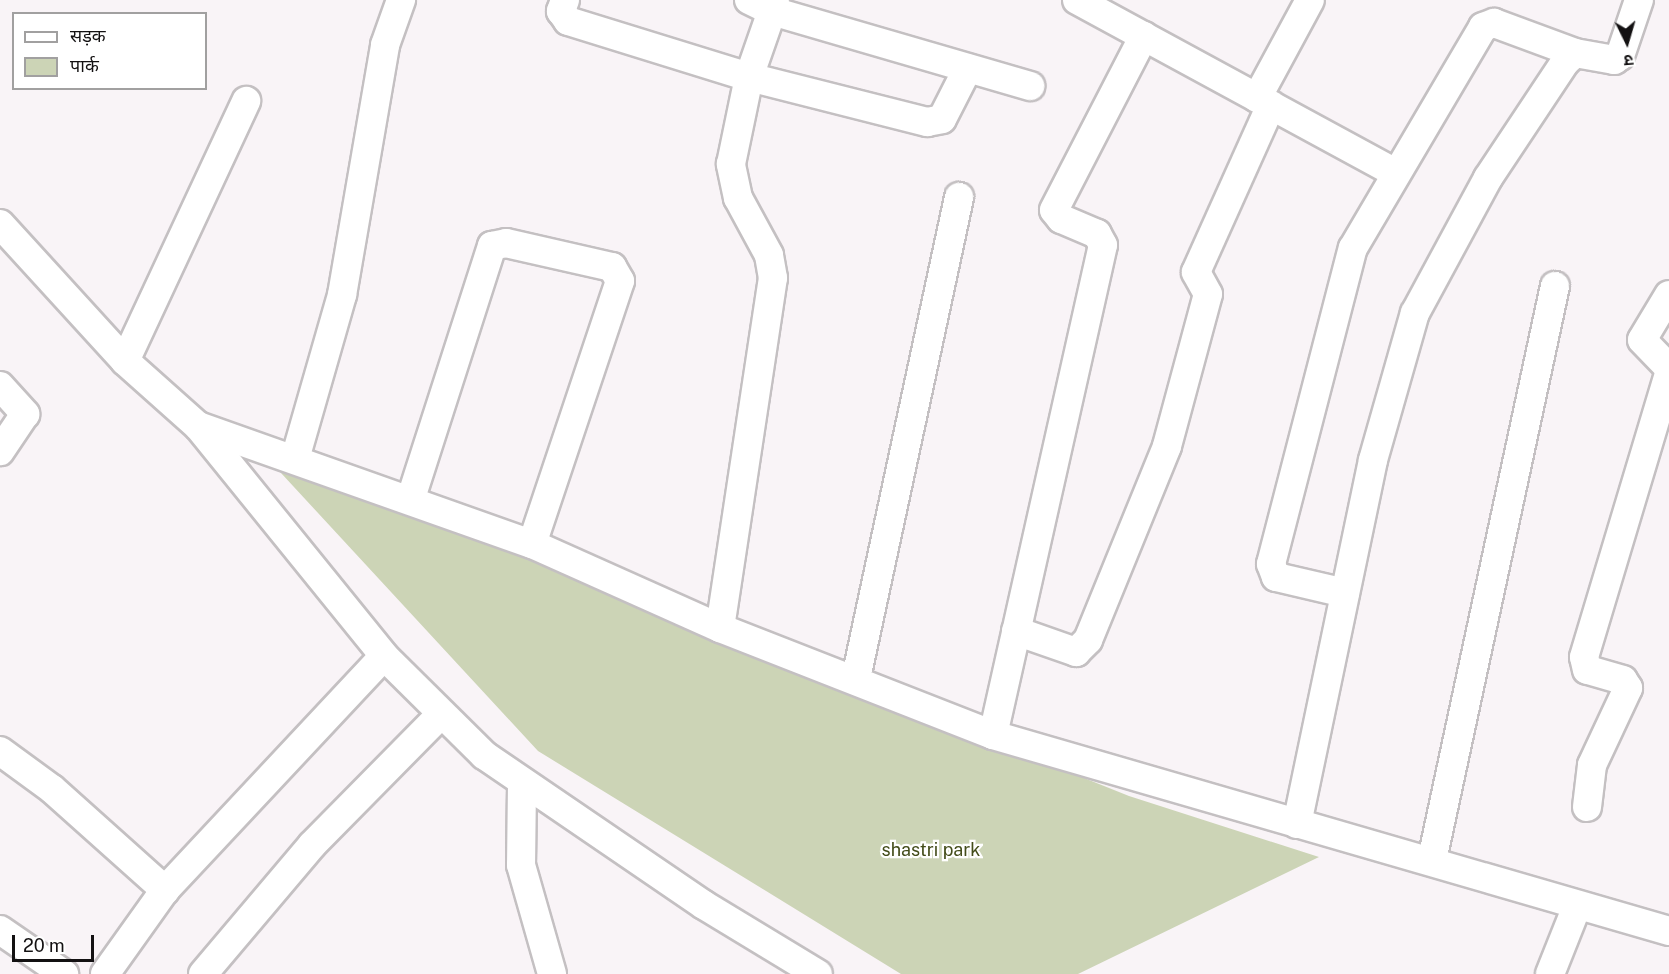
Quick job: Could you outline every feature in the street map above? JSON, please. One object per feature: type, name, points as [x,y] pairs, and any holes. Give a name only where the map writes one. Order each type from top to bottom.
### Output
[{"type":"street","points":[[294,459],[342,295],[385,45],[400,0]]},
{"type":"street","points":[[565,0],[561,11],[568,21],[749,77],[936,122],[968,68]]},
{"type":"street","points":[[1077,0],[1394,172]]},
{"type":"street","points":[[1016,631],[1076,652],[1088,640],[1167,446],[1208,294],[1196,272],[1264,102],[1310,0]]},
{"type":"street","points":[[1346,593],[1276,577],[1271,564],[1335,302],[1353,249],[1394,172],[1487,23],[1575,53],[1614,60],[1620,56],[1639,0]]},
{"type":"street","points":[[720,628],[773,296],[769,255],[732,182],[734,146],[765,4],[1030,86]]},
{"type":"street","points":[[993,735],[1103,245],[1097,234],[1061,219],[1054,210],[1144,36]]},
{"type":"street","points":[[1297,824],[1389,392],[1415,313],[1488,178],[1575,53]]},
{"type":"street","points":[[125,362],[246,101]]},
{"type":"street","points":[[856,678],[959,197]]},
{"type":"street","points":[[0,224],[125,362],[198,426],[384,656],[441,714],[522,785],[818,974]]},
{"type":"street","points":[[411,498],[492,246],[506,243],[612,267],[620,281],[532,544]]},
{"type":"street","points":[[1432,860],[1555,286]]},
{"type":"street","points":[[1669,295],[1642,339],[1669,368]]},
{"type":"street","points":[[1587,807],[1592,765],[1628,688],[1623,680],[1587,670],[1584,657],[1669,374]]},
{"type":"street","points":[[0,386],[25,414],[0,451]]},
{"type":"street","points":[[198,426],[411,498],[532,544],[720,628],[856,678],[993,735],[1297,824],[1432,860],[1577,906],[1669,931]]},
{"type":"street","points":[[105,974],[165,890],[384,656]]},
{"type":"street","points":[[203,974],[312,845],[441,714]]},
{"type":"street","points":[[0,751],[52,789],[165,890]]},
{"type":"street","points":[[522,785],[521,865],[552,974]]},
{"type":"street","points":[[1550,974],[1577,906]]},
{"type":"street","points":[[0,930],[64,974]]},
{"type":"green space","name":"shastri park","points":[[257,447],[1129,796],[1319,857],[1078,974],[901,974],[538,751]]}]
